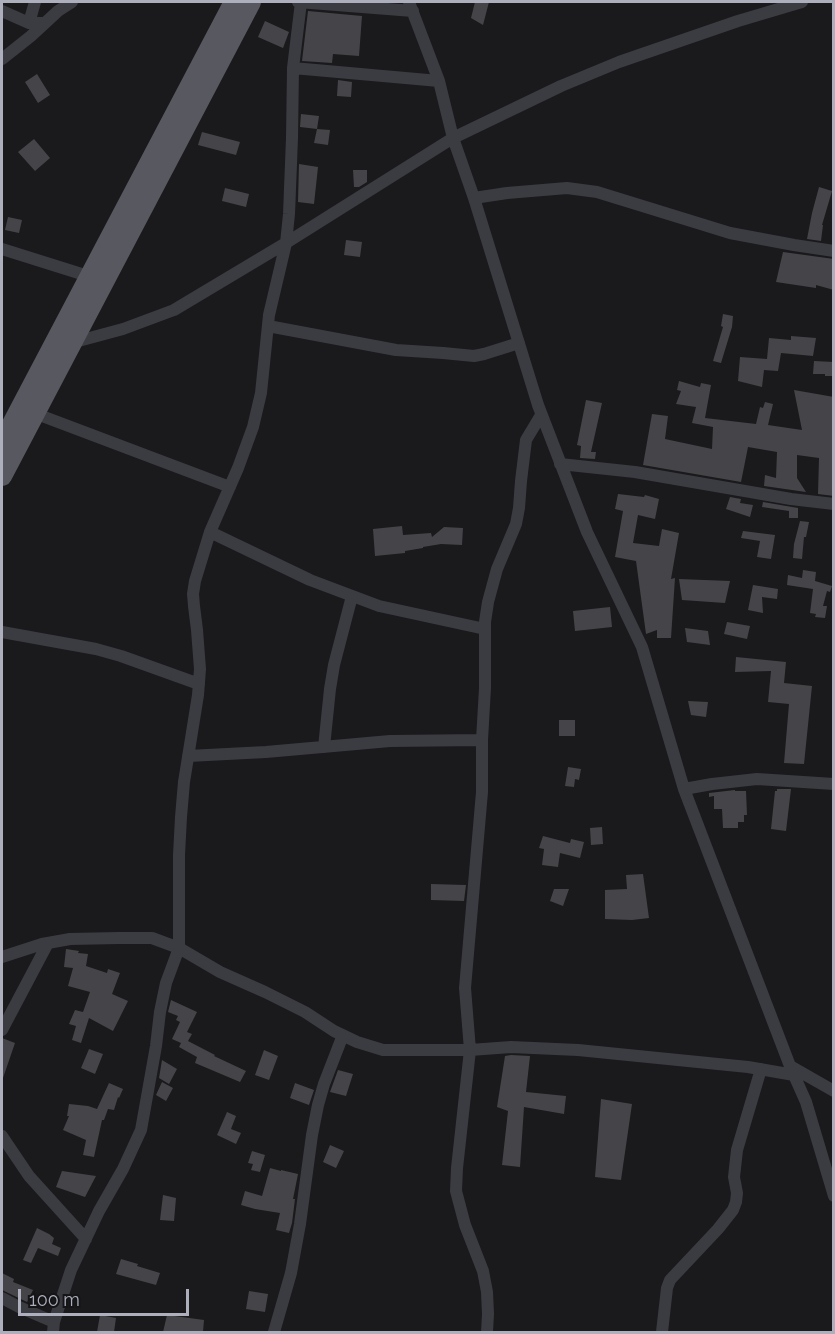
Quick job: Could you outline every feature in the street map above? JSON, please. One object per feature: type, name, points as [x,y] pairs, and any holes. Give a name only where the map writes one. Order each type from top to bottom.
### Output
[{"type":"main road","points":[[3,438],[234,2]]},
{"type":"main road","points":[[2,476],[251,2]]},
{"type":"street","points":[[29,23],[35,2]]},
{"type":"street","points":[[2,59],[72,2]]},
{"type":"street","points":[[2,1298],[54,1327],[71,1270],[141,1130],[166,983],[179,948],[180,826],[200,669],[195,581],[210,532],[253,427],[261,393],[268,326],[286,243],[291,184],[293,68],[299,2],[411,6],[440,81],[453,138],[474,198],[541,415],[587,532],[642,646],[684,789],[806,1102],[834,1196]]},
{"type":"street","points":[[70,343],[123,329],[174,310],[453,138],[561,87],[619,62],[738,21],[802,2]]},
{"type":"street","points":[[2,11],[29,23],[45,24]]},
{"type":"street","points":[[293,68],[440,81]]},
{"type":"street","points":[[474,198],[567,188],[597,192],[730,233],[834,251]]},
{"type":"street","points":[[2,249],[88,276]]},
{"type":"street","points":[[268,326],[396,350],[474,356],[519,343]]},
{"type":"street","points":[[34,413],[230,487]]},
{"type":"street","points":[[491,1330],[483,1271],[465,1225],[456,1191],[470,1050],[465,988],[482,792],[482,740],[486,688],[485,629],[488,602],[497,569],[516,524],[526,440],[541,415]]},
{"type":"street","points":[[560,464],[635,472],[834,504]]},
{"type":"street","points":[[210,532],[310,580],[379,606],[485,629]]},
{"type":"street","points":[[324,747],[334,665],[352,596]]},
{"type":"street","points":[[2,632],[112,654],[199,684]]},
{"type":"street","points":[[188,756],[390,741],[482,740]]},
{"type":"street","points":[[684,789],[757,779],[834,784]]},
{"type":"street","points":[[2,957],[70,939],[152,938],[179,948],[220,972],[305,1012],[357,1042],[384,1050],[470,1050],[511,1047],[578,1050],[761,1070],[792,1071],[834,1091]]},
{"type":"street","points":[[2,1030],[48,943]]},
{"type":"street","points":[[274,1332],[291,1273],[318,1105],[343,1035]]},
{"type":"street","points":[[662,1332],[670,1280],[718,1229],[736,1203],[734,1177],[736,1158],[761,1070]]},
{"type":"street","points":[[2,1136],[29,1176],[86,1239]]},
{"type":"building","points":[[475,2],[489,2],[483,25],[471,18]]},
{"type":"building","points":[[308,11],[362,16],[359,56],[333,54],[332,63],[302,61]]},
{"type":"building","points":[[265,21],[289,32],[283,48],[258,37]]},
{"type":"building","points":[[37,74],[50,95],[38,103],[25,82]]},
{"type":"building","points":[[338,80],[352,82],[351,97],[337,96]]},
{"type":"building","points":[[301,114],[319,116],[317,129],[300,127]]},
{"type":"building","points":[[317,129],[330,130],[328,145],[314,143]]},
{"type":"building","points":[[202,132],[240,142],[236,155],[198,145]]},
{"type":"building","points":[[34,139],[50,158],[35,171],[18,152]]},
{"type":"building","points":[[299,164],[318,167],[314,204],[298,202]]},
{"type":"building","points":[[353,170],[367,170],[367,182],[354,187]]},
{"type":"building","points":[[819,187],[832,191],[822,225],[821,241],[807,239]]},
{"type":"building","points":[[225,188],[249,194],[246,207],[222,201]]},
{"type":"building","points":[[8,217],[22,220],[19,233],[5,230]]},
{"type":"building","points":[[346,240],[362,242],[360,257],[344,255]]},
{"type":"building","points":[[783,252],[834,259],[834,290],[816,285],[816,288],[776,282]]},
{"type":"building","points":[[723,314],[733,316],[721,363],[713,361],[723,327],[721,326]]},
{"type":"building","points":[[791,336],[816,338],[813,356],[781,353],[778,371],[764,370],[762,387],[738,381],[740,357],[767,359],[769,338],[791,340]]},
{"type":"building","points":[[814,361],[834,362],[834,376],[813,374]]},
{"type":"building","points":[[679,381],[700,387],[701,383],[711,385],[705,418],[756,424],[760,407],[763,408],[765,402],[773,404],[768,425],[802,430],[794,390],[834,397],[834,496],[818,494],[819,458],[797,455],[797,478],[806,492],[764,486],[765,475],[776,478],[777,452],[748,447],[741,482],[643,465],[652,414],[668,416],[665,439],[712,449],[713,427],[692,423],[696,407],[676,404],[681,391],[677,390]]},
{"type":"building","points":[[586,400],[602,403],[591,452],[596,452],[595,459],[580,458],[581,446],[577,445]]},
{"type":"building","points":[[618,494],[644,497],[645,495],[659,499],[655,519],[638,515],[633,543],[659,546],[662,529],[679,533],[671,579],[675,578],[671,638],[657,638],[657,630],[646,634],[636,561],[615,557],[623,511],[615,509]]},
{"type":"building","points":[[730,497],[741,499],[740,503],[753,505],[750,517],[726,509]]},
{"type":"building","points":[[763,502],[798,508],[798,518],[789,518],[789,511],[762,507]]},
{"type":"building","points":[[800,521],[809,522],[806,537],[804,537],[802,559],[793,558]]},
{"type":"building","points":[[402,526],[403,535],[431,533],[432,537],[444,527],[463,528],[462,545],[441,544],[405,551],[405,553],[375,556],[373,529]]},
{"type":"building","points":[[743,531],[775,535],[771,559],[757,557],[760,541],[741,538]]},
{"type":"building","points":[[803,570],[816,572],[815,581],[832,586],[830,592],[827,591],[823,606],[827,606],[825,618],[815,617],[816,614],[810,613],[813,589],[787,585],[788,575],[802,578]]},
{"type":"building","points":[[679,579],[730,581],[725,603],[682,600]]},
{"type":"building","points":[[753,585],[778,589],[777,599],[762,597],[763,613],[748,610]]},
{"type":"building","points":[[610,607],[612,627],[575,631],[573,611]]},
{"type":"building","points":[[727,622],[750,626],[747,639],[724,634]]},
{"type":"building","points":[[685,628],[708,631],[710,645],[687,642]]},
{"type":"building","points":[[736,657],[786,662],[784,683],[812,686],[804,764],[784,763],[789,704],[768,702],[771,671],[735,672]]},
{"type":"building","points":[[688,701],[708,702],[706,717],[691,715]]},
{"type":"building","points":[[559,720],[575,720],[575,736],[559,736]]},
{"type":"building","points":[[568,767],[581,769],[579,780],[575,779],[574,787],[565,786]]},
{"type":"building","points":[[777,789],[791,789],[786,831],[771,829]]},
{"type":"building","points":[[746,791],[747,815],[744,815],[744,822],[738,822],[738,828],[723,828],[722,809],[714,809],[714,796],[709,797],[709,793]]},
{"type":"building","points":[[602,827],[603,844],[591,845],[590,828]]},
{"type":"building","points":[[543,836],[570,843],[571,839],[584,842],[580,858],[560,853],[558,867],[542,865],[544,849],[539,848]]},
{"type":"building","points":[[643,874],[649,918],[605,919],[605,890],[627,889],[626,875]]},
{"type":"building","points":[[431,884],[466,885],[464,901],[431,900]]},
{"type":"building","points":[[554,889],[569,889],[563,906],[550,901]]},
{"type":"building","points":[[66,949],[88,954],[86,966],[107,973],[108,969],[120,973],[112,994],[128,1001],[113,1031],[89,1018],[81,1043],[72,1040],[76,1026],[69,1024],[75,1010],[83,1012],[90,992],[68,986],[73,968],[64,967]]},
{"type":"building","points":[[171,1000],[197,1012],[187,1032],[192,1034],[188,1041],[246,1071],[240,1082],[195,1063],[197,1057],[179,1047],[181,1043],[172,1039],[180,1022],[176,1020],[178,1016],[168,1012]]},
{"type":"building","points":[[2,1038],[15,1043],[3,1078],[2,1078]]},
{"type":"building","points":[[89,1049],[103,1054],[95,1074],[81,1068]]},
{"type":"building","points":[[264,1050],[278,1056],[269,1080],[255,1075]]},
{"type":"building","points":[[505,1056],[530,1056],[526,1092],[566,1096],[564,1114],[524,1107],[520,1167],[502,1165],[508,1111],[497,1107]]},
{"type":"building","points":[[162,1060],[177,1069],[169,1084],[159,1078]]},
{"type":"building","points":[[338,1070],[353,1074],[346,1096],[330,1092]]},
{"type":"building","points":[[162,1082],[173,1088],[166,1101],[156,1095]]},
{"type":"building","points":[[109,1083],[123,1089],[114,1110],[108,1109],[102,1120],[94,1157],[83,1155],[86,1140],[63,1130],[69,1116],[67,1116],[69,1104],[97,1109]]},
{"type":"building","points":[[295,1083],[314,1090],[309,1105],[290,1098]]},
{"type":"building","points":[[601,1099],[632,1104],[621,1180],[595,1177]]},
{"type":"building","points":[[227,1112],[236,1116],[231,1129],[241,1133],[236,1144],[217,1135]]},
{"type":"building","points":[[330,1145],[344,1151],[336,1168],[323,1162]]},
{"type":"building","points":[[252,1151],[265,1155],[260,1172],[251,1170],[253,1164],[248,1163]]},
{"type":"building","points":[[270,1168],[298,1174],[289,1233],[276,1230],[280,1213],[241,1205],[245,1191],[262,1196]]},
{"type":"building","points":[[62,1171],[96,1176],[85,1197],[56,1187]]},
{"type":"building","points":[[163,1195],[176,1198],[174,1221],[160,1220]]},
{"type":"building","points":[[37,1228],[54,1238],[52,1244],[61,1248],[58,1256],[38,1248],[31,1263],[23,1260]]},
{"type":"building","points":[[121,1259],[160,1273],[156,1285],[116,1274]]},
{"type":"building","points":[[2,1273],[14,1279],[13,1282],[33,1290],[27,1302],[2,1290]]},
{"type":"building","points":[[249,1291],[268,1294],[265,1312],[246,1309]]},
{"type":"building","points":[[100,1315],[116,1318],[114,1332],[97,1332]]},
{"type":"building","points":[[167,1315],[204,1320],[203,1332],[163,1332]]}]
